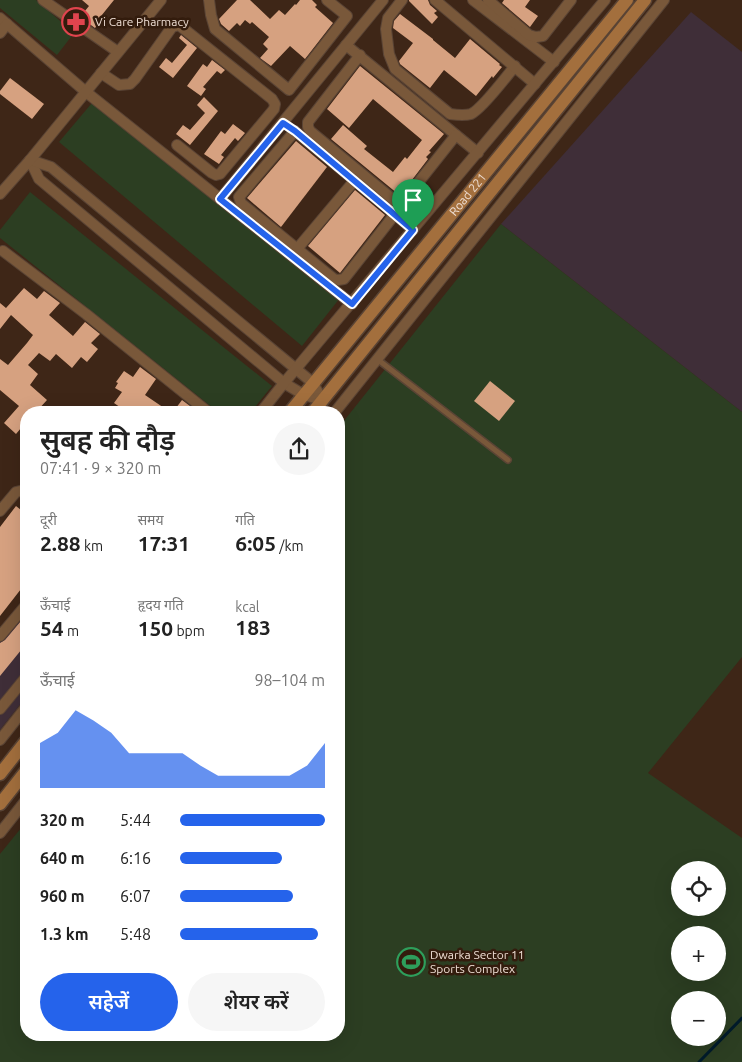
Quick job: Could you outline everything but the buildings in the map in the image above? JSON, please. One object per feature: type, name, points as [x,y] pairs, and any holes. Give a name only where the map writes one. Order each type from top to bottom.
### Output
[{"type":"main road","name":"Road 221","points":[[295,406],[627,0]]},
{"type":"main road","name":"Road 221","points":[[318,406],[645,0]]},
{"type":"main road","points":[[0,774],[20,749]]},
{"type":"main road","points":[[0,804],[20,779]]},
{"type":"street","points":[[43,0],[118,52]]},
{"type":"street","points":[[0,194],[161,0]]},
{"type":"street","points":[[210,0],[211,15],[215,29],[288,90],[347,16],[327,0]]},
{"type":"street","points":[[220,199],[383,0]]},
{"type":"street","points":[[402,0],[388,18],[386,29],[389,54],[395,69],[450,114],[469,115],[478,110],[515,66]]},
{"type":"street","points":[[435,0],[535,84]]},
{"type":"street","points":[[473,0],[554,62]]},
{"type":"street","points":[[488,0],[529,35],[536,37],[543,36],[571,0]]},
{"type":"street","points":[[266,406],[605,0]]},
{"type":"street","points":[[340,406],[664,0]]},
{"type":"street","points":[[0,33],[4,21],[86,92],[352,304]]},
{"type":"street","points":[[102,73],[119,85],[130,84],[172,27],[179,25],[275,104],[274,108],[220,174],[212,173],[177,145]]},
{"type":"street","points":[[346,45],[478,153]]},
{"type":"street","points":[[360,56],[308,122],[308,127],[310,131],[395,201],[406,198],[456,135]]},
{"type":"street","points":[[283,123],[413,230]]},
{"type":"street","points":[[295,131],[239,197],[241,203],[334,279],[338,280],[344,279],[395,214]]},
{"type":"street","points":[[30,160],[51,167],[313,383],[322,400]]},
{"type":"street","points":[[30,160],[39,179],[284,384],[304,395],[322,400]]},
{"type":"street","points":[[297,249],[354,180]]},
{"type":"street","points":[[1,252],[86,314],[201,406]]},
{"type":"street","points":[[0,511],[16,492],[20,491]]},
{"type":"street","points":[[0,636],[20,612]]},
{"type":"street","points":[[0,709],[20,684]]},
{"type":"street","points":[[0,740],[20,715]]},
{"type":"street","points":[[0,833],[20,808]]},
{"type":"lane","points":[[377,359],[508,460]]},
{"type":"shaded area","points":[[691,12],[742,52],[742,412],[501,224]]},
{"type":"shaded area","points":[[20,613],[20,705],[0,730],[0,638]]},
{"type":"green space","points":[[0,0],[36,0],[74,33],[57,55],[0,8]]},
{"type":"green space","points":[[97,97],[340,298],[302,346],[59,142]]},
{"type":"green space","points":[[30,192],[272,386],[256,406],[210,406],[0,238],[0,230]]},
{"type":"green space","points":[[501,224],[742,412],[742,657],[648,773],[742,838],[742,1062],[0,1062],[0,854],[20,829],[20,1041],[345,1041],[345,419]]},
{"type":"waterway","points":[[699,1062],[742,1018]]},
{"type":"place","name":"Vi Care Pharmacy","points":[[76,22]]},
{"type":"place","name":"Dwarka Sector 11 Sports Complex","points":[[411,962]]},
{"type":"route","points":[[283,123],[413,230],[352,304],[220,199],[283,123]]}]
